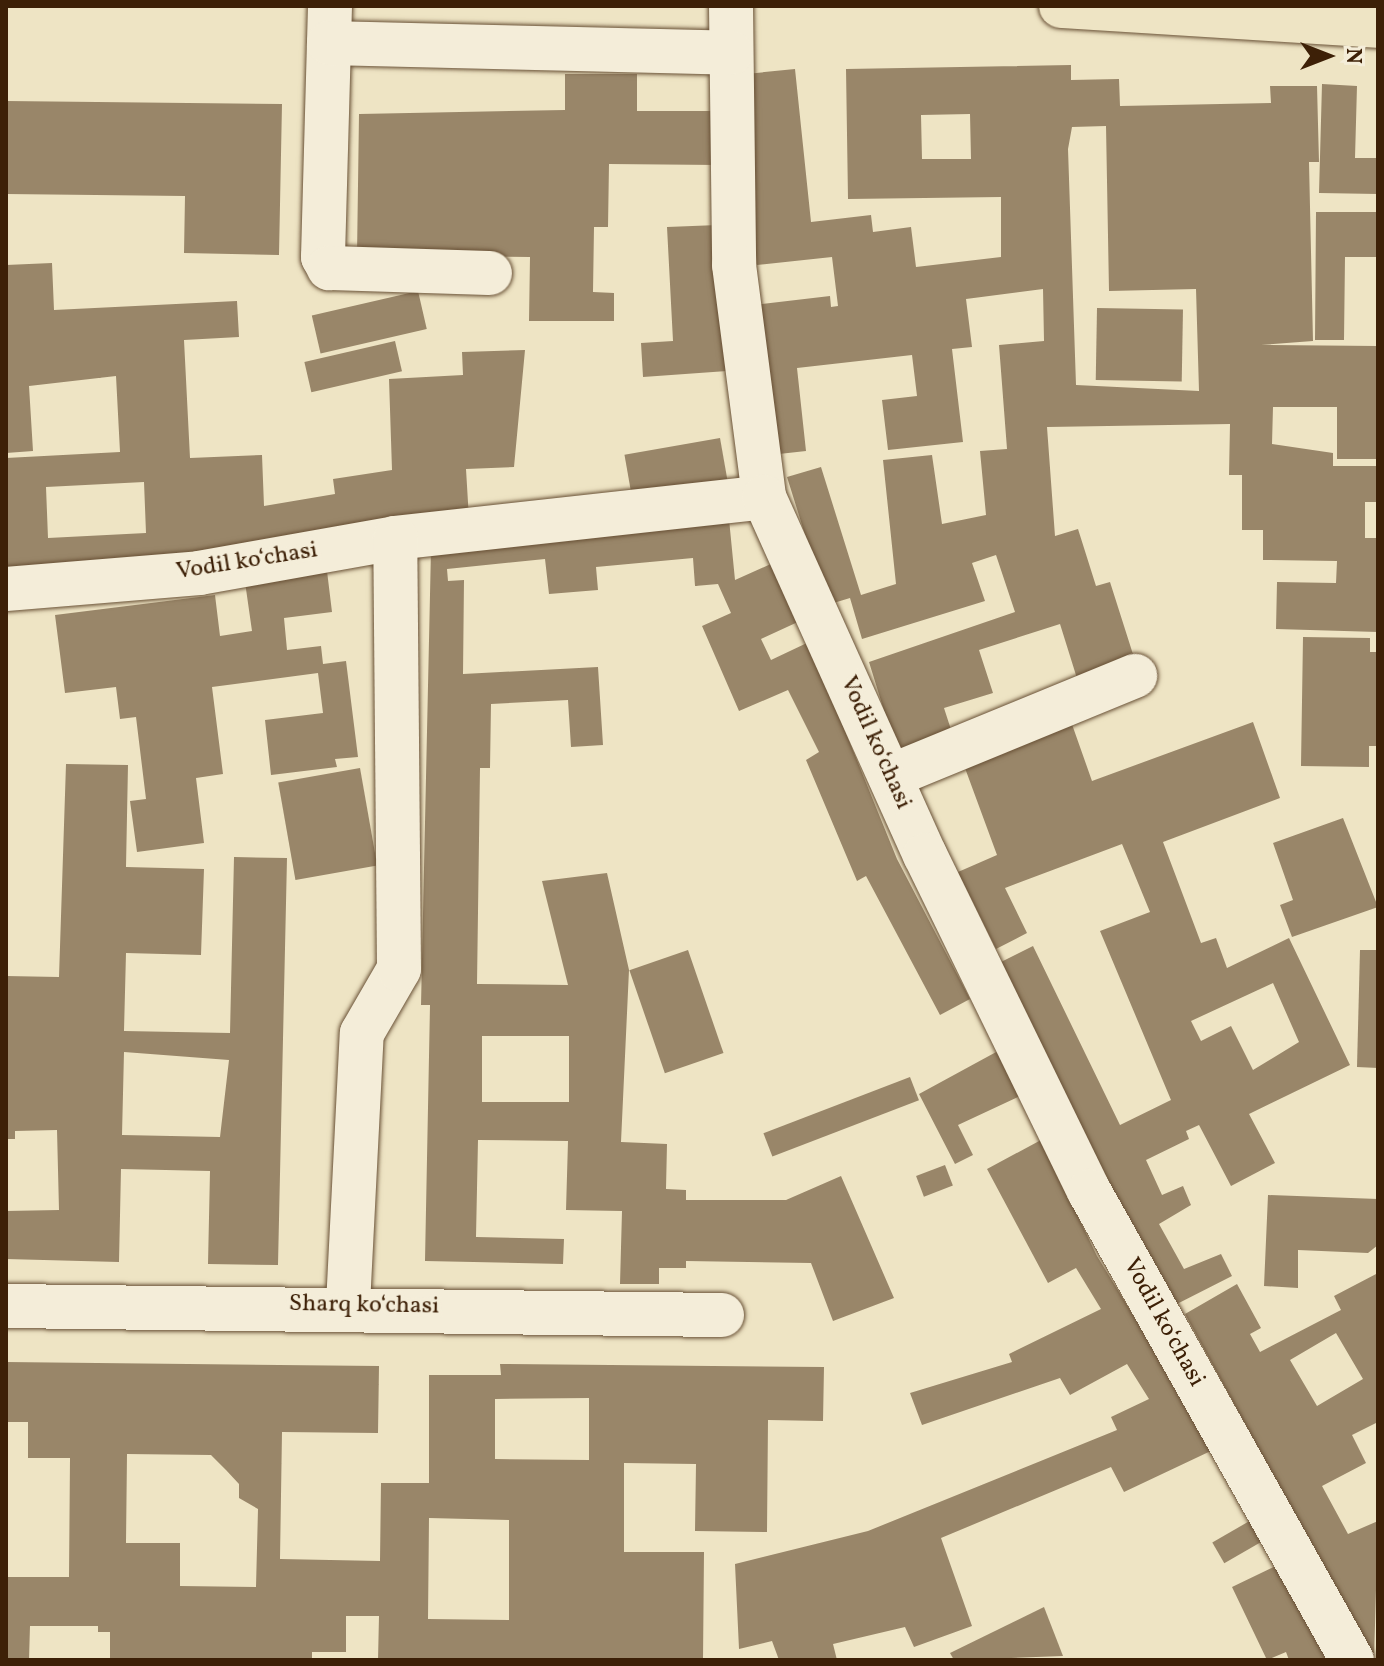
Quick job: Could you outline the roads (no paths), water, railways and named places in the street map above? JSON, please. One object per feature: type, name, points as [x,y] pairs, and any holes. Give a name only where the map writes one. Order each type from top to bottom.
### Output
[{"type":"main road","points":[[1061,6],[1378,26]]},
{"type":"street","points":[[731,6],[734,265],[764,497]]},
{"type":"street","points":[[490,273],[329,268],[323,257],[329,24],[731,53]]},
{"type":"street","name":"Vodil koʻchasi","points":[[6,589],[199,573],[395,538],[764,497],[891,776],[1089,1191],[1352,1660]]},
{"type":"street","points":[[348,1305],[362,1033],[399,969],[395,538]]},
{"type":"street","points":[[891,776],[1135,676]]},
{"type":"street","name":"Sharq koʻchasi","points":[[6,1306],[348,1305],[722,1315]]}]
